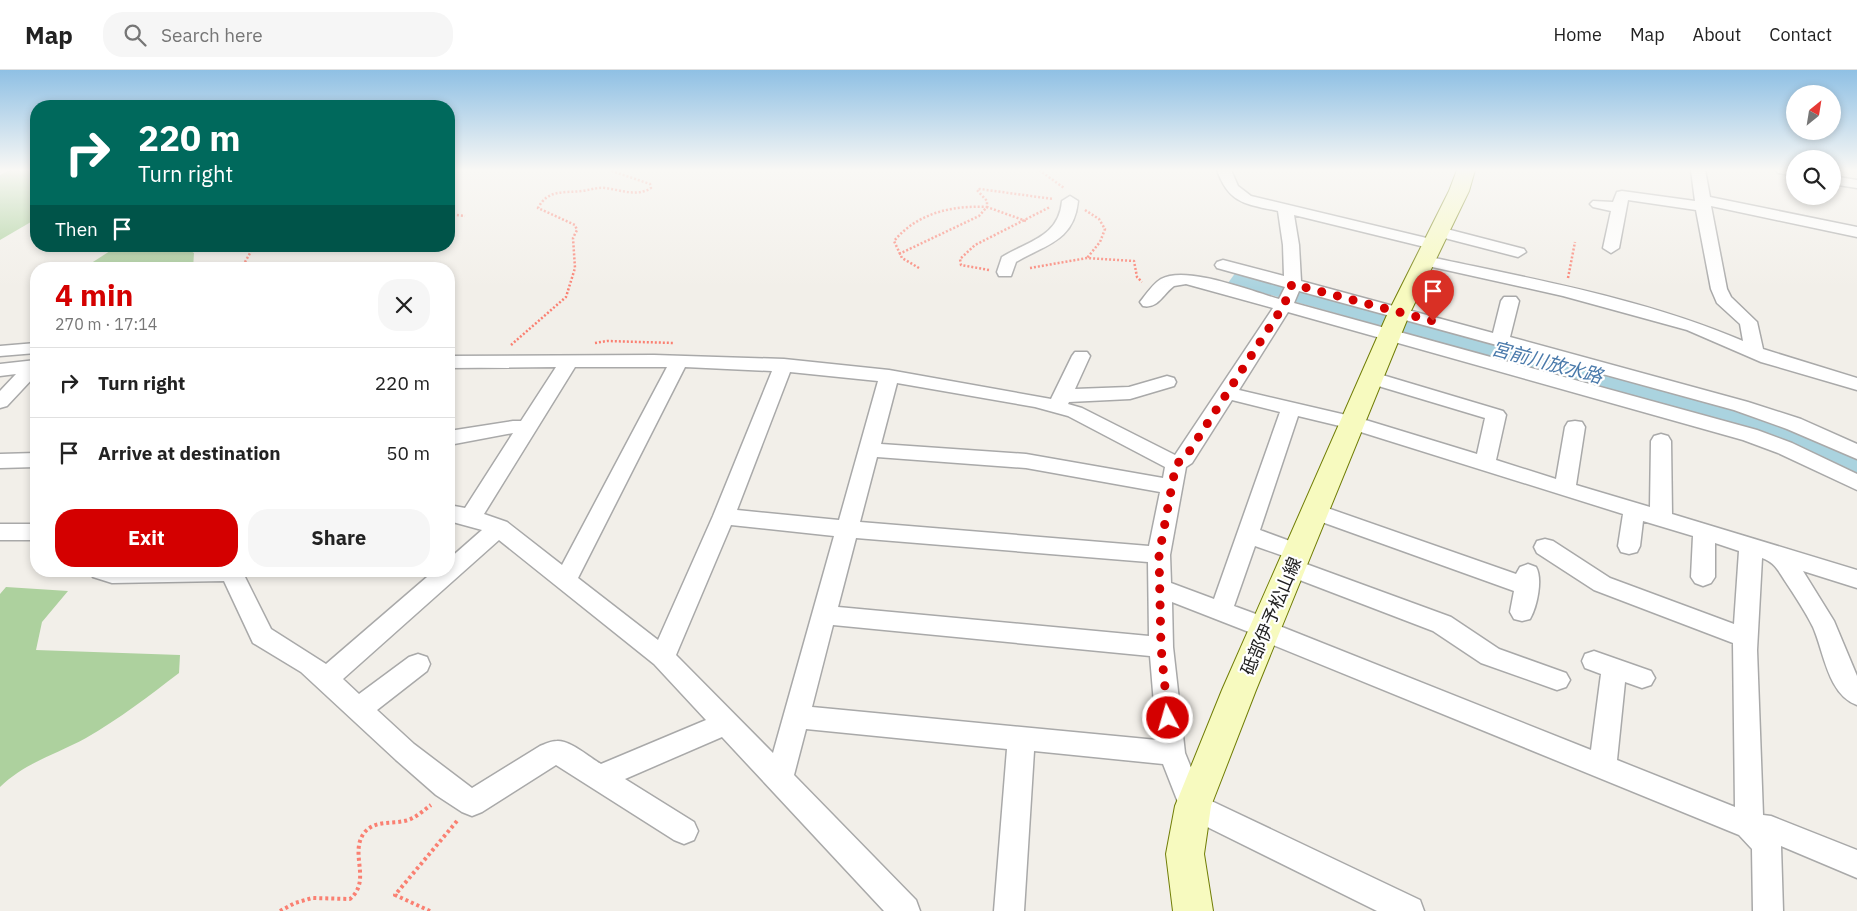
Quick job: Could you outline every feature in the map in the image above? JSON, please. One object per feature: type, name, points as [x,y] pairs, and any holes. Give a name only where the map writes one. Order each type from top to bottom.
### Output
[{"type":"main road","name":"砥部伊予松山線","points":[[1193,911],[1186,854],[1193,806],[1395,323],[1450,209]]},
{"type":"street","points":[[1005,272],[1008,260],[1046,243],[1068,216],[1066,209]]},
{"type":"street","points":[[1325,218],[1326,209]]},
{"type":"street","points":[[1619,209],[1611,245],[1631,248]]},
{"type":"street","points":[[1704,209],[1719,289],[1723,298],[1748,322],[1755,353]]},
{"type":"street","points":[[1736,209],[1857,232]]},
{"type":"street","points":[[1409,911],[1193,806],[1172,753],[1161,647],[1159,555],[1174,476],[1288,294],[1291,246],[1285,210],[1325,218],[1432,246],[1566,291],[1693,326],[1755,353],[1857,384]]},
{"type":"street","points":[[1432,246],[1518,252]]},
{"type":"street","points":[[1148,302],[1162,285],[1173,279],[1222,274],[1622,386],[1741,406],[1794,424],[1857,452]]},
{"type":"street","points":[[1500,340],[1510,301]]},
{"type":"street","points":[[1395,323],[1500,340],[1785,448],[1857,483]]},
{"type":"street","points":[[0,351],[30,358]]},
{"type":"street","points":[[1059,401],[1081,356]]},
{"type":"street","points":[[0,370],[30,362]]},
{"type":"street","points":[[455,362],[679,362],[784,365],[889,376],[1037,400],[1059,401],[1130,393],[1167,382]]},
{"type":"street","points":[[564,581],[679,362]]},
{"type":"street","points":[[568,363],[527,428],[460,515],[499,528],[663,657],[905,911]]},
{"type":"street","points":[[663,657],[724,516],[784,365]]},
{"type":"street","points":[[0,402],[30,367]]},
{"type":"street","points":[[779,778],[889,376]]},
{"type":"street","points":[[1372,378],[1496,416],[1485,464]]},
{"type":"street","points":[[1227,393],[1352,423],[1857,579]]},
{"type":"street","points":[[1059,401],[1174,476]]},
{"type":"street","points":[[1221,611],[1291,408]]},
{"type":"street","points":[[455,437],[513,427],[527,428]]},
{"type":"street","points":[[1565,489],[1575,427]]},
{"type":"street","points":[[1661,441],[1661,519]]},
{"type":"street","points":[[869,450],[1026,461],[1174,476]]},
{"type":"street","points":[[0,461],[30,460]]},
{"type":"street","points":[[1629,546],[1634,510]]},
{"type":"street","points":[[1316,512],[1527,580],[1522,612]]},
{"type":"street","points":[[724,516],[847,529],[1159,555]]},
{"type":"street","points":[[455,566],[499,528]]},
{"type":"street","points":[[0,532],[30,532]]},
{"type":"street","points":[[1703,577],[1704,532]]},
{"type":"street","points":[[1247,534],[1295,561],[1442,624],[1490,656],[1556,680]]},
{"type":"street","points":[[1751,546],[1746,638],[1749,826],[1766,844],[1768,911]]},
{"type":"street","points":[[1545,547],[1602,584],[1746,638]]},
{"type":"street","points":[[1780,555],[1823,622],[1838,664],[1850,687],[1857,694]]},
{"type":"street","points":[[233,577],[262,636],[298,656],[326,679],[405,752],[464,798],[550,754],[558,752],[684,832]]},
{"type":"street","points":[[326,679],[443,577]]},
{"type":"street","points":[[1160,588],[1221,611],[1749,826],[1771,829],[1857,864]]},
{"type":"street","points":[[824,615],[1161,647]]},
{"type":"street","points":[[358,709],[418,664]]},
{"type":"street","points":[[1603,767],[1604,665],[1642,678]]},
{"type":"street","points":[[796,717],[1172,753]]},
{"type":"street","points":[[598,778],[726,723]]},
{"type":"street","points":[[1009,911],[1021,740]]},
{"type":"path","points":[[505,363],[511,345],[566,297],[574,268],[573,238],[577,230],[575,225],[546,214],[540,209]]},
{"type":"path","points":[[919,268],[903,260],[899,254],[894,241],[899,233],[923,216],[959,209]]},
{"type":"path","points":[[899,254],[972,221],[984,209]]},
{"type":"path","points":[[995,209],[1026,221]]},
{"type":"path","points":[[455,215],[464,216]]},
{"type":"path","points":[[1566,291],[1575,242]]},
{"type":"path","points":[[280,911],[291,903],[322,897],[339,900],[349,899],[359,889],[361,875],[358,848],[363,835],[372,826],[385,822],[408,821],[430,805],[464,798]]},
{"type":"path","points":[[430,911],[395,895],[464,798]]},
{"type":"green space","points":[[0,209],[30,209],[30,222],[0,240]]},
{"type":"green space","points":[[108,252],[194,253],[193,262],[93,262]]},
{"type":"green space","points":[[6,587],[68,591],[42,622],[36,650],[180,655],[179,673],[145,699],[86,738],[20,771],[0,787],[0,594]]},
{"type":"water","name":"宮前川放水路","points":[[1236,272],[1764,418],[1857,458],[1857,478],[1715,420],[1228,283]]},
{"type":"route","points":[[1168,718],[1161,647],[1159,555],[1176,464],[1185,458],[1284,305],[1292,284],[1433,321]]}]
